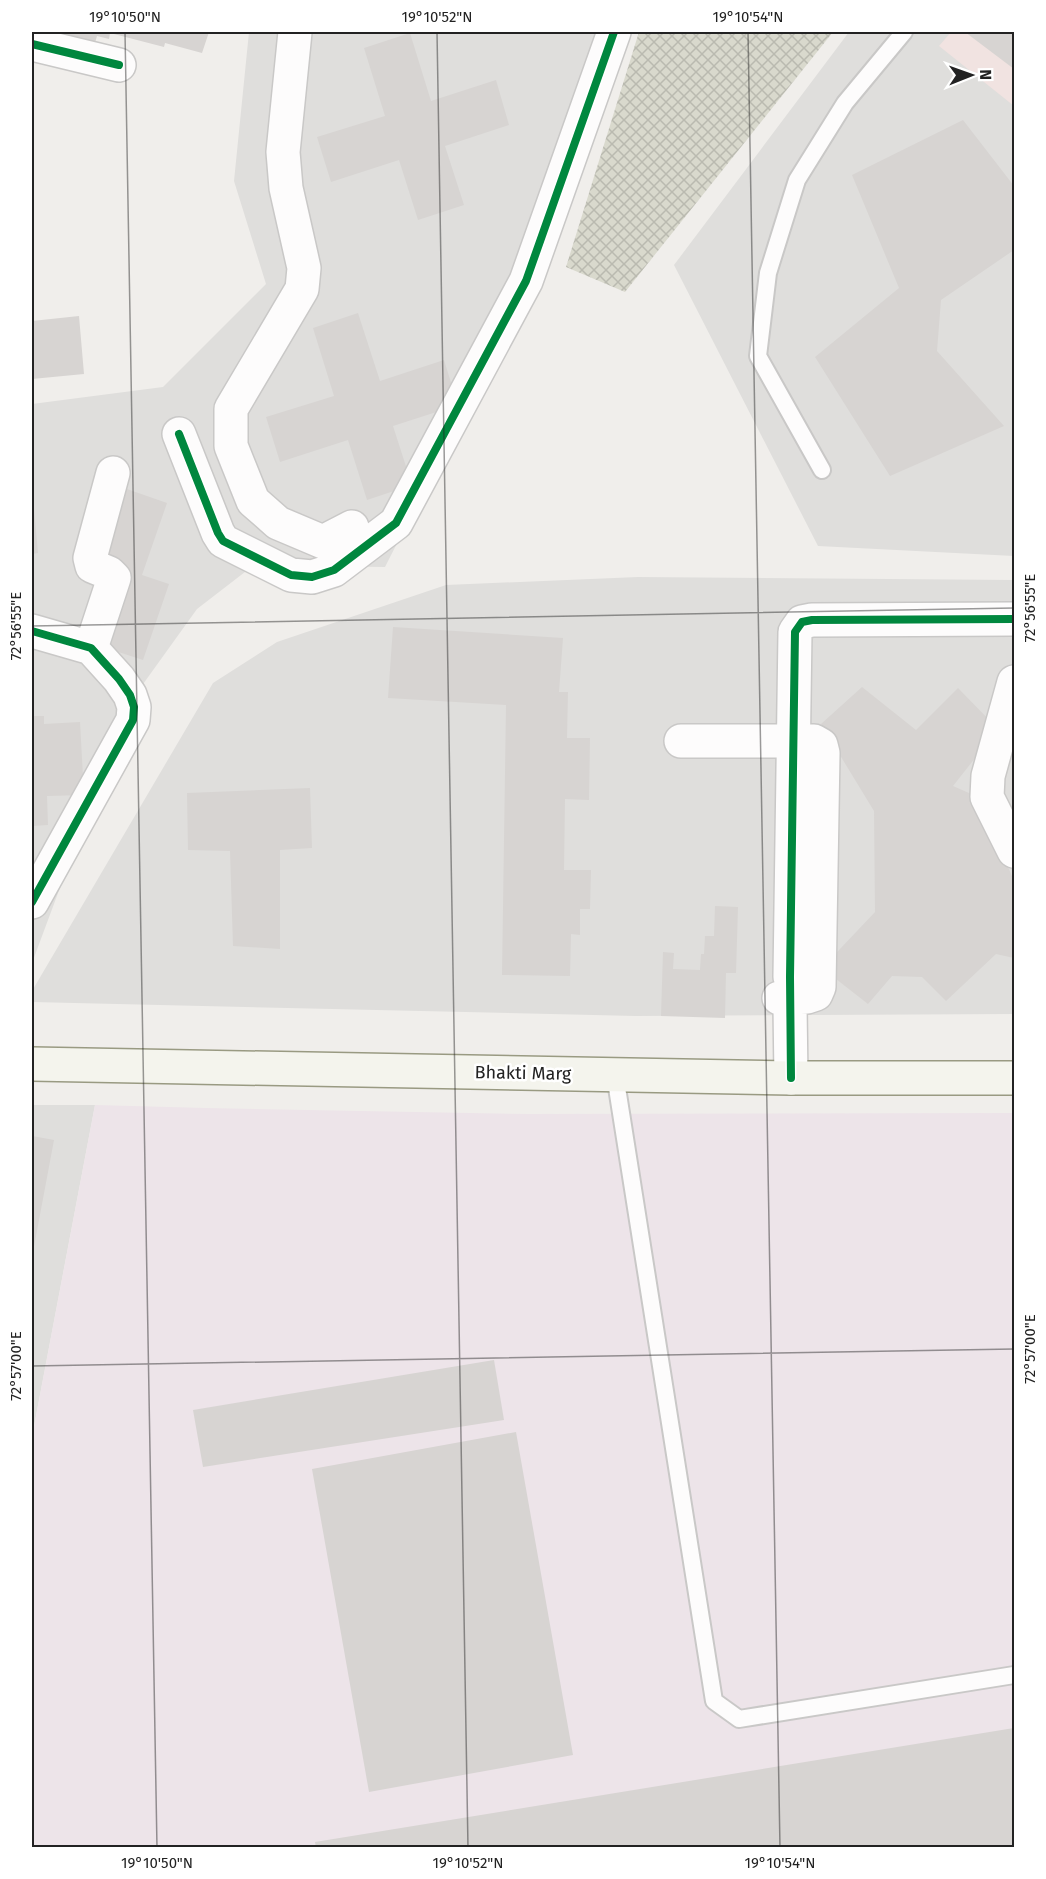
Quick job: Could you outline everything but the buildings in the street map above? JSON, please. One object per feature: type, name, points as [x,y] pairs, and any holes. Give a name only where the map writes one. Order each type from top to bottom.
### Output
[{"type":"main road","name":"Bhakti Marg","points":[[32,1064],[802,1078],[1014,1077]]},
{"type":"street","points":[[295,32],[283,152],[286,188],[304,268],[302,289],[231,409],[231,446],[253,501],[278,523],[323,542],[352,527]]},
{"type":"street","points":[[179,434],[223,541],[291,575],[312,577],[334,570],[396,523],[526,281],[614,32]]},
{"type":"street","points":[[32,44],[118,65]]},
{"type":"street","points":[[91,648],[114,578],[112,574],[92,566],[90,558],[113,473]]},
{"type":"street","points":[[802,1078],[793,997],[795,632],[802,622],[812,620],[1014,619]]},
{"type":"street","points":[[32,631],[91,648],[119,679],[134,707],[133,720],[32,902]]},
{"type":"street","points":[[1014,682],[988,776],[987,797],[1014,851]]},
{"type":"street","points":[[681,741],[794,742]]},
{"type":"lane","points":[[822,470],[758,356],[768,273],[798,180],[846,103],[904,32]]},
{"type":"lane","points":[[615,1075],[714,1701],[739,1719],[1014,1675]]},
{"type":"shaded area","points":[[249,32],[609,32],[528,286],[385,567],[306,566],[271,552],[197,609],[128,705],[32,963],[32,404],[163,387],[266,284],[234,181]]},
{"type":"shaded area","points":[[639,32],[833,32],[625,292],[566,267]]},
{"type":"shaded area","points":[[849,32],[956,32],[1014,102],[1014,556],[818,546],[674,265]]},
{"type":"shaded area","points":[[951,32],[1014,32],[1014,106],[939,46]]},
{"type":"shaded area","points":[[638,577],[1014,580],[1014,1014],[636,1016],[32,1002],[32,991],[213,683],[277,642],[446,585]]},
{"type":"shaded area","points":[[32,1105],[95,1105],[32,1437]]},
{"type":"shaded area","points":[[95,1105],[528,1114],[1014,1113],[1014,1847],[32,1848],[32,1437]]},
{"type":"cycle path","points":[[179,434],[223,541],[291,575],[312,577],[334,570],[396,523],[526,281],[614,32]]},
{"type":"cycle path","points":[[32,44],[119,65]]},
{"type":"cycle path","points":[[791,1078],[790,977],[795,632],[802,622],[812,620],[1014,619]]},
{"type":"cycle path","points":[[32,631],[91,648],[119,679],[130,695],[134,707],[133,720],[32,902]]}]
